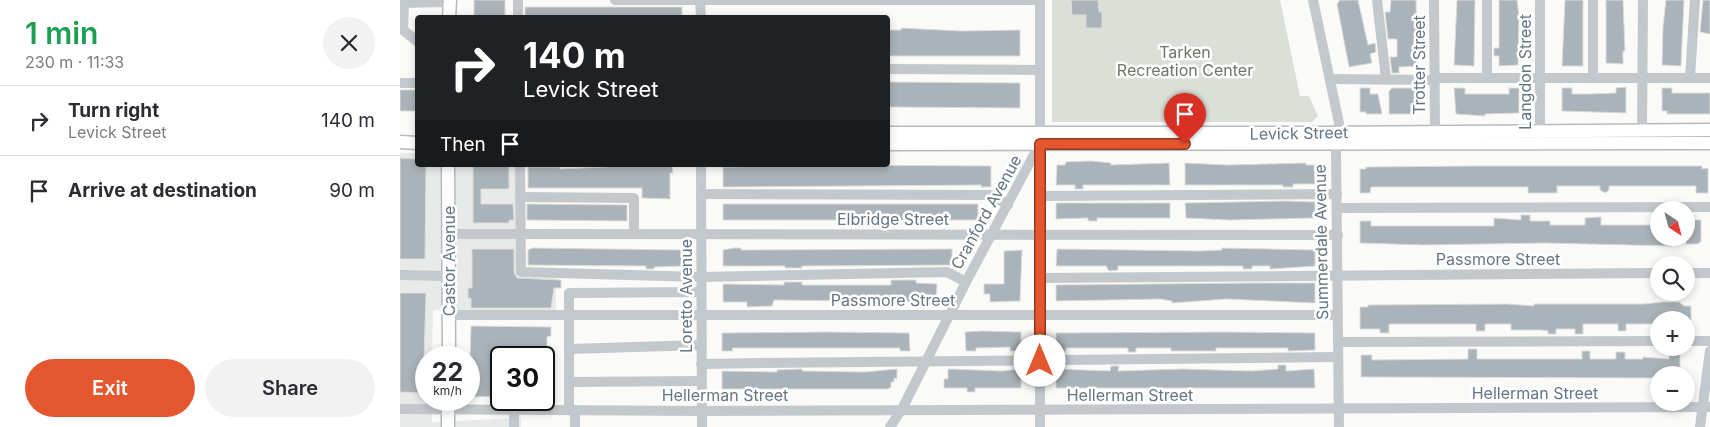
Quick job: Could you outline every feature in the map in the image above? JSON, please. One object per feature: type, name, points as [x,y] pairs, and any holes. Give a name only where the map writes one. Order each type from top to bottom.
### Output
[{"type":"main road","points":[[449,15],[450,1]]},
{"type":"main road","name":"Levick Street","points":[[1338,138],[1435,131],[1540,138],[1642,131],[1710,130]]},
{"type":"main road","name":"Levick Street","points":[[890,133],[1040,139]]},
{"type":"main road","name":"Levick Street","points":[[890,144],[1040,139],[1338,138],[1540,138],[1710,143]]},
{"type":"main road","points":[[400,142],[415,142]]},
{"type":"main road","name":"Castor Avenue","points":[[448,167],[448,346]]},
{"type":"main road","points":[[448,411],[448,427]]},
{"type":"street","points":[[518,0],[518,15]]},
{"type":"street","points":[[615,0],[1040,0],[1040,427]]},
{"type":"street","points":[[700,0],[701,15]]},
{"type":"street","name":"Summerdale Avenue","points":[[1313,0],[1339,123],[1336,152],[1339,427]]},
{"type":"street","points":[[1377,0],[1386,79]]},
{"type":"street","name":"Trotter Street","points":[[1434,0],[1435,131]]},
{"type":"street","points":[[1487,0],[1487,78]]},
{"type":"street","name":"Langdon Street","points":[[1540,0],[1540,138]]},
{"type":"street","points":[[1593,0],[1593,78]]},
{"type":"street","points":[[1642,131],[1643,0]]},
{"type":"street","points":[[1690,78],[1695,0]]},
{"type":"street","points":[[415,40],[403,30],[406,2],[450,1]]},
{"type":"street","points":[[890,69],[1040,70]]},
{"type":"street","points":[[1330,79],[1710,78]]},
{"type":"street","points":[[400,83],[415,82]]},
{"type":"street","name":"Cranford Avenue","points":[[890,427],[902,409],[948,314],[1008,205],[1040,139]]},
{"type":"street","points":[[520,167],[521,272],[701,277],[947,272],[966,282]]},
{"type":"street","name":"Loretto Avenue","points":[[701,167],[700,364],[702,427]]},
{"type":"street","points":[[701,194],[991,195],[1008,205]]},
{"type":"street","points":[[1040,196],[1337,194]]},
{"type":"street","points":[[520,197],[634,198],[634,234]]},
{"type":"street","points":[[1337,208],[1710,207]]},
{"type":"street","name":"Elbridge Street","points":[[449,234],[1338,235]]},
{"type":"street","points":[[1695,273],[1710,273]]},
{"type":"street","name":"Passmore Street","points":[[1040,278],[1338,274],[1650,274]]},
{"type":"street","points":[[400,275],[448,276]]},
{"type":"street","points":[[575,427],[569,382],[569,293],[700,292]]},
{"type":"street","name":"Passmore Street","points":[[449,315],[1337,315]]},
{"type":"street","points":[[1338,342],[1650,341]]},
{"type":"street","points":[[1695,341],[1710,341]]},
{"type":"street","points":[[569,349],[701,345]]},
{"type":"street","points":[[1700,427],[1706,407],[1710,351]]},
{"type":"street","points":[[700,364],[926,359],[1040,361],[1338,357]]},
{"type":"street","points":[[569,382],[701,381]]},
{"type":"street","name":"Hellerman Street","points":[[555,410],[1339,410],[1706,407]]},
{"type":"street","name":"Hellerman Street","points":[[400,409],[415,408]]},
{"type":"street","points":[[514,411],[514,427]]},
{"type":"shaded area","points":[[400,153],[415,153],[415,167],[517,167],[518,277],[556,278],[556,310],[433,310],[432,346],[415,346],[415,411],[432,411],[432,422],[521,418],[521,427],[400,427]]},
{"type":"green space","name":"Tarken Recreation Center","points":[[1052,0],[1280,0],[1300,96],[1309,96],[1318,116],[1312,122],[1052,122]]},
{"type":"building","points":[[474,0],[505,0],[505,15],[474,15]]},
{"type":"building","name":"Tarken Recreation Center","points":[[1071,0],[1098,0],[1099,12],[1102,12],[1102,28],[1086,28],[1086,15],[1072,15]]},
{"type":"building","points":[[1340,0],[1358,0],[1368,45],[1375,43],[1376,52],[1370,54],[1372,63],[1349,67],[1337,4]]},
{"type":"building","points":[[1391,0],[1416,0],[1417,66],[1399,67],[1399,73],[1392,73],[1390,57],[1397,57],[1397,39],[1388,39],[1385,12],[1390,12]]},
{"type":"building","points":[[1457,0],[1475,0],[1474,66],[1454,65]]},
{"type":"building","points":[[1499,0],[1517,0],[1519,16],[1518,65],[1499,66],[1499,56],[1494,56],[1494,48],[1499,48]]},
{"type":"building","points":[[1565,0],[1583,0],[1583,66],[1562,66]]},
{"type":"building","points":[[1606,0],[1623,0],[1625,51],[1623,51],[1623,64],[1606,63]]},
{"type":"building","points":[[1666,0],[1684,0],[1681,66],[1662,65]]},
{"type":"building","points":[[1703,0],[1710,0],[1710,34],[1700,32]]},
{"type":"building","points":[[525,7],[682,7],[682,15],[525,15]]},
{"type":"building","points":[[901,28],[961,31],[1020,30],[1020,56],[890,56],[890,30],[901,30]]},
{"type":"building","points":[[890,82],[1020,83],[1020,108],[890,107]]},
{"type":"building","points":[[1626,87],[1626,113],[1562,111],[1562,88],[1572,88],[1572,94],[1589,94],[1616,93],[1616,88]]},
{"type":"building","points":[[1360,88],[1370,88],[1370,94],[1378,94],[1382,114],[1360,112]]},
{"type":"building","points":[[1392,88],[1416,88],[1416,112],[1411,112],[1411,114],[1389,114],[1389,91]]},
{"type":"building","points":[[1454,88],[1465,88],[1465,94],[1509,94],[1509,88],[1519,88],[1519,113],[1485,114],[1485,116],[1456,114]]},
{"type":"building","points":[[1662,88],[1672,88],[1672,93],[1710,93],[1710,114],[1667,114],[1667,111],[1662,111]]},
{"type":"building","points":[[400,90],[415,90],[415,111],[400,111]]},
{"type":"building","points":[[400,158],[415,159],[415,167],[426,167],[425,259],[400,259]]},
{"type":"building","points":[[1091,161],[1111,163],[1111,165],[1169,163],[1170,185],[1083,185],[1083,189],[1075,189],[1075,185],[1056,185],[1057,165],[1065,165],[1066,162]]},
{"type":"building","points":[[1185,163],[1228,165],[1306,163],[1306,165],[1314,165],[1315,184],[1293,184],[1293,187],[1283,187],[1283,185],[1185,185]]},
{"type":"building","points":[[991,166],[991,187],[981,187],[981,185],[723,187],[723,167]]},
{"type":"building","points":[[1702,166],[1702,169],[1708,168],[1708,193],[1696,193],[1696,186],[1609,186],[1609,190],[1605,193],[1600,190],[1600,186],[1557,186],[1557,193],[1528,193],[1528,187],[1371,187],[1370,193],[1360,193],[1360,169],[1366,169],[1366,167]]},
{"type":"building","points":[[473,167],[509,167],[509,189],[481,189],[481,204],[513,204],[514,220],[509,220],[509,223],[473,223]]},
{"type":"building","points":[[528,167],[560,167],[560,169],[672,167],[673,173],[670,173],[670,199],[642,198],[642,188],[528,188]]},
{"type":"building","points":[[1315,202],[1315,218],[1229,220],[1186,218],[1185,203]]},
{"type":"building","points":[[1056,203],[1170,203],[1170,218],[1097,218],[1097,221],[1088,221],[1088,218],[1056,219]]},
{"type":"building","points":[[527,204],[627,205],[627,221],[527,220]]},
{"type":"building","points":[[723,204],[978,204],[978,220],[723,220]]},
{"type":"building","points":[[1521,215],[1530,215],[1530,221],[1550,221],[1550,225],[1585,225],[1585,218],[1601,217],[1601,225],[1650,225],[1650,245],[1545,243],[1424,245],[1360,243],[1360,221],[1371,221],[1371,226],[1494,226],[1494,218],[1521,220]]},
{"type":"building","points":[[1695,220],[1701,220],[1701,242],[1695,244]]},
{"type":"building","points":[[533,248],[681,250],[682,266],[646,269],[646,266],[528,265],[528,250]]},
{"type":"building","points":[[741,248],[741,250],[952,249],[952,265],[802,266],[802,268],[785,268],[785,266],[723,266],[723,250]]},
{"type":"building","points":[[1222,248],[1315,250],[1315,266],[1270,269],[1270,266],[1252,266],[1252,269],[1243,269],[1243,266],[1118,266],[1118,270],[1109,271],[1106,266],[1056,266],[1057,249],[1201,251],[1222,250]]},
{"type":"building","points":[[472,249],[514,249],[514,272],[517,278],[561,280],[561,288],[554,288],[551,308],[471,308],[468,288],[472,288]]},
{"type":"building","points":[[1022,250],[1020,301],[990,302],[990,294],[984,294],[984,284],[1004,284],[1004,251]]},
{"type":"building","points":[[891,280],[916,280],[916,283],[937,284],[936,302],[774,300],[772,306],[747,307],[747,302],[723,302],[723,284],[784,285],[784,282],[802,282],[802,285],[891,285]]},
{"type":"building","points":[[1315,283],[1315,303],[1226,299],[1172,303],[1172,301],[1160,299],[1056,301],[1056,285]]},
{"type":"building","points":[[400,293],[426,293],[424,346],[415,346],[415,393],[400,392]]},
{"type":"building","points":[[1679,302],[1684,306],[1691,306],[1691,311],[1650,311],[1650,324],[1626,324],[1626,331],[1618,331],[1618,324],[1583,324],[1583,334],[1575,334],[1575,329],[1556,329],[1556,334],[1548,334],[1548,331],[1541,330],[1511,330],[1511,324],[1485,324],[1485,331],[1476,331],[1476,324],[1389,324],[1389,333],[1380,333],[1380,329],[1360,329],[1360,307],[1368,307],[1368,305],[1508,304],[1534,306],[1534,304],[1644,304]]},
{"type":"building","points":[[471,326],[551,327],[551,336],[547,337],[547,346],[490,346],[490,396],[480,397],[480,346],[470,346]]},
{"type":"building","points":[[965,332],[1021,332],[1021,351],[1010,351],[1010,347],[976,348],[976,351],[966,351]]},
{"type":"building","points":[[722,333],[909,333],[910,351],[900,351],[900,348],[732,348],[733,351],[722,351]]},
{"type":"building","points":[[1056,333],[1315,333],[1315,350],[1288,351],[1288,348],[1216,348],[1216,351],[1171,351],[1171,348],[1136,348],[1136,352],[1128,352],[1128,348],[1066,348],[1066,351],[1056,351]]},
{"type":"building","points":[[1468,349],[1477,349],[1477,359],[1582,359],[1582,351],[1590,351],[1590,359],[1616,359],[1616,352],[1625,352],[1625,359],[1643,359],[1643,357],[1669,359],[1669,356],[1680,356],[1680,366],[1650,366],[1650,378],[1361,377],[1361,355],[1372,355],[1372,360],[1468,359]]},
{"type":"building","points":[[1278,365],[1286,365],[1286,371],[1314,369],[1315,388],[1056,388],[1056,369],[1110,371],[1111,366],[1119,366],[1118,371],[1182,369],[1252,371],[1278,369]]},
{"type":"building","points":[[802,369],[802,371],[865,372],[897,369],[897,379],[894,378],[894,382],[891,382],[891,387],[888,389],[722,389],[722,371],[777,372],[777,370]]},
{"type":"building","points":[[948,369],[1002,371],[1021,369],[1021,388],[975,388],[975,392],[967,392],[967,388],[944,388],[944,379],[948,379]]},
{"type":"route","points":[[1040,361],[1040,144],[1185,144]]}]
